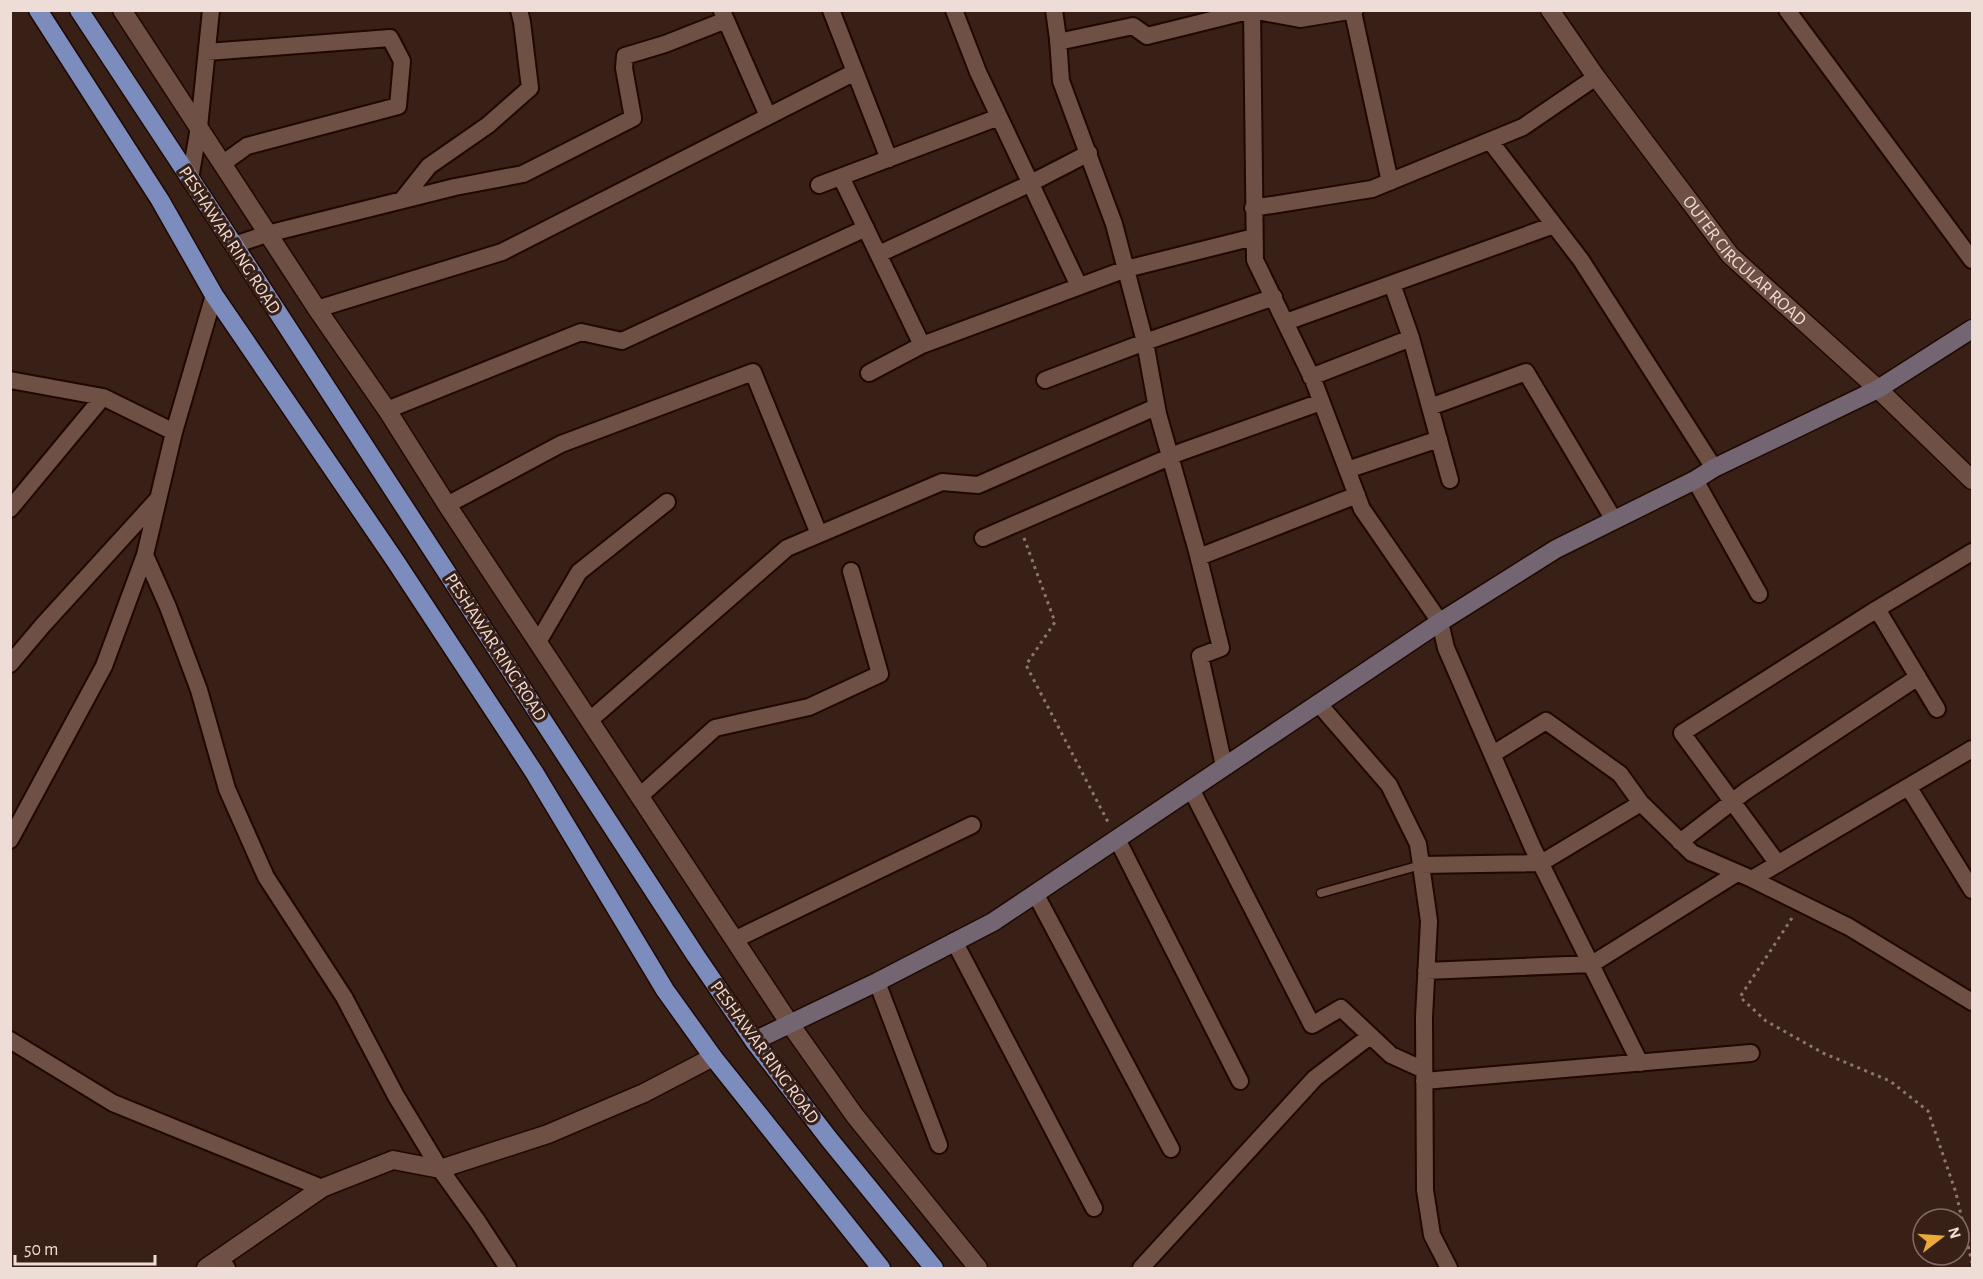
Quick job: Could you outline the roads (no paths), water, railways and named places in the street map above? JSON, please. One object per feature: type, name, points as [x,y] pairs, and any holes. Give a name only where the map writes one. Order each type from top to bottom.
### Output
[{"type":"highway","name":"PESHAWAR RING ROAD","points":[[38,10],[160,200],[214,294],[528,762],[665,990],[713,1057],[881,1269]]},
{"type":"highway","name":"PESHAWAR RING ROAD","points":[[79,10],[696,956],[754,1041],[829,1139],[934,1269]]},
{"type":"main road","points":[[754,1041],[877,982],[993,922],[1440,622],[1556,549],[1695,480],[1714,468],[1878,389],[1972,329]]},
{"type":"street","points":[[122,10],[267,234],[387,410],[790,1024],[855,1116],[978,1269]]},
{"type":"street","points":[[190,179],[199,127],[211,10]]},
{"type":"street","points":[[402,200],[429,166],[488,125],[530,88],[519,10]]},
{"type":"street","points":[[831,10],[889,159]]},
{"type":"street","points":[[954,10],[978,72],[1079,286]]},
{"type":"street","points":[[1054,10],[1061,81],[1114,224],[1145,342],[1156,407],[1221,648],[1200,656],[1224,766]]},
{"type":"street","points":[[1058,42],[1133,26],[1148,36],[1252,10],[1300,19],[1354,11],[1390,182]]},
{"type":"street","points":[[1252,10],[1255,260],[1311,377],[1362,509],[1440,622],[1446,648],[1541,863],[1640,1063]]},
{"type":"street","name":"OUTER CIRCULAR ROAD","points":[[1550,10],[1596,76],[1730,255],[1878,389],[1972,480]]},
{"type":"street","points":[[1787,10],[1972,260]]},
{"type":"street","points":[[234,245],[267,234],[454,187],[523,174],[633,118],[624,68],[625,56],[665,44],[724,15],[768,116]]},
{"type":"street","points":[[207,52],[390,38],[402,61],[398,106],[247,146],[222,164]]},
{"type":"street","points":[[317,309],[502,252],[855,72]]},
{"type":"street","points":[[1253,207],[1372,189],[1523,128],[1596,76]]},
{"type":"street","points":[[819,185],[999,117]]},
{"type":"street","points":[[1490,141],[1581,260],[1714,468]]},
{"type":"street","points":[[879,254],[1029,184],[1089,153]]},
{"type":"street","points":[[841,177],[922,345]]},
{"type":"street","points":[[1286,322],[1554,225]]},
{"type":"street","points":[[387,410],[581,332],[622,341],[866,228]]},
{"type":"street","points":[[869,373],[922,345],[1126,269],[1254,237]]},
{"type":"street","points":[[1392,284],[1411,338],[1450,480]]},
{"type":"street","points":[[10,840],[17,812],[104,666],[144,555],[174,432],[214,294]]},
{"type":"street","points":[[1045,380],[1274,297]]},
{"type":"street","points":[[1311,377],[1411,338]]},
{"type":"street","points":[[447,504],[561,444],[753,372],[819,534]]},
{"type":"street","points":[[1430,407],[1526,372],[1614,520]]},
{"type":"street","points":[[10,380],[103,397],[174,432]]},
{"type":"street","points":[[10,509],[103,397]]},
{"type":"street","points":[[983,538],[1170,457],[1321,402]]},
{"type":"street","points":[[590,720],[786,548],[942,482],[978,485],[1156,407]]},
{"type":"street","points":[[1347,470],[1439,439]]},
{"type":"street","points":[[1695,480],[1759,594]]},
{"type":"street","points":[[1198,557],[1356,495]]},
{"type":"street","points":[[10,664],[159,497]]},
{"type":"street","points":[[538,642],[579,572],[667,502]]},
{"type":"street","points":[[1778,864],[1682,733],[1877,609],[1972,552]]},
{"type":"street","points":[[144,555],[168,607],[200,690],[227,789],[266,877],[344,997],[396,1096],[440,1168],[508,1269]]},
{"type":"street","points":[[640,796],[715,728],[809,707],[880,674],[851,571]]},
{"type":"street","points":[[1877,609],[1937,709]]},
{"type":"street","points":[[1680,842],[1733,801],[1918,677]]},
{"type":"street","points":[[1318,703],[1389,785],[1418,844],[1429,921],[1424,1017],[1425,1191],[1432,1235],[1449,1269]]},
{"type":"street","points":[[1492,753],[1546,721],[1620,774],[1641,803],[1692,853],[1849,927],[1968,994]]},
{"type":"street","points":[[1426,971],[1592,964],[1745,876],[1778,864],[1972,749]]},
{"type":"street","points":[[1909,788],[1967,870],[1972,890]]},
{"type":"street","points":[[1191,789],[1312,1025],[1341,1008],[1390,1055],[1424,1076],[1640,1063],[1751,1053]]},
{"type":"street","points":[[1421,865],[1541,863],[1641,803]]},
{"type":"street","points":[[734,940],[972,825]]},
{"type":"street","points":[[1116,839],[1240,1081]]},
{"type":"street","points":[[1035,893],[1171,1149]]},
{"type":"street","points":[[954,941],[1094,1208]]},
{"type":"street","points":[[877,982],[939,1145]]},
{"type":"street","points":[[1141,1269],[1315,1078],[1370,1036]]},
{"type":"street","points":[[10,1040],[113,1103],[322,1188]]},
{"type":"street","points":[[218,1265],[322,1188],[393,1160],[440,1168],[548,1134],[644,1093],[713,1057]]},
{"type":"lane","points":[[1321,893],[1421,865]]}]
